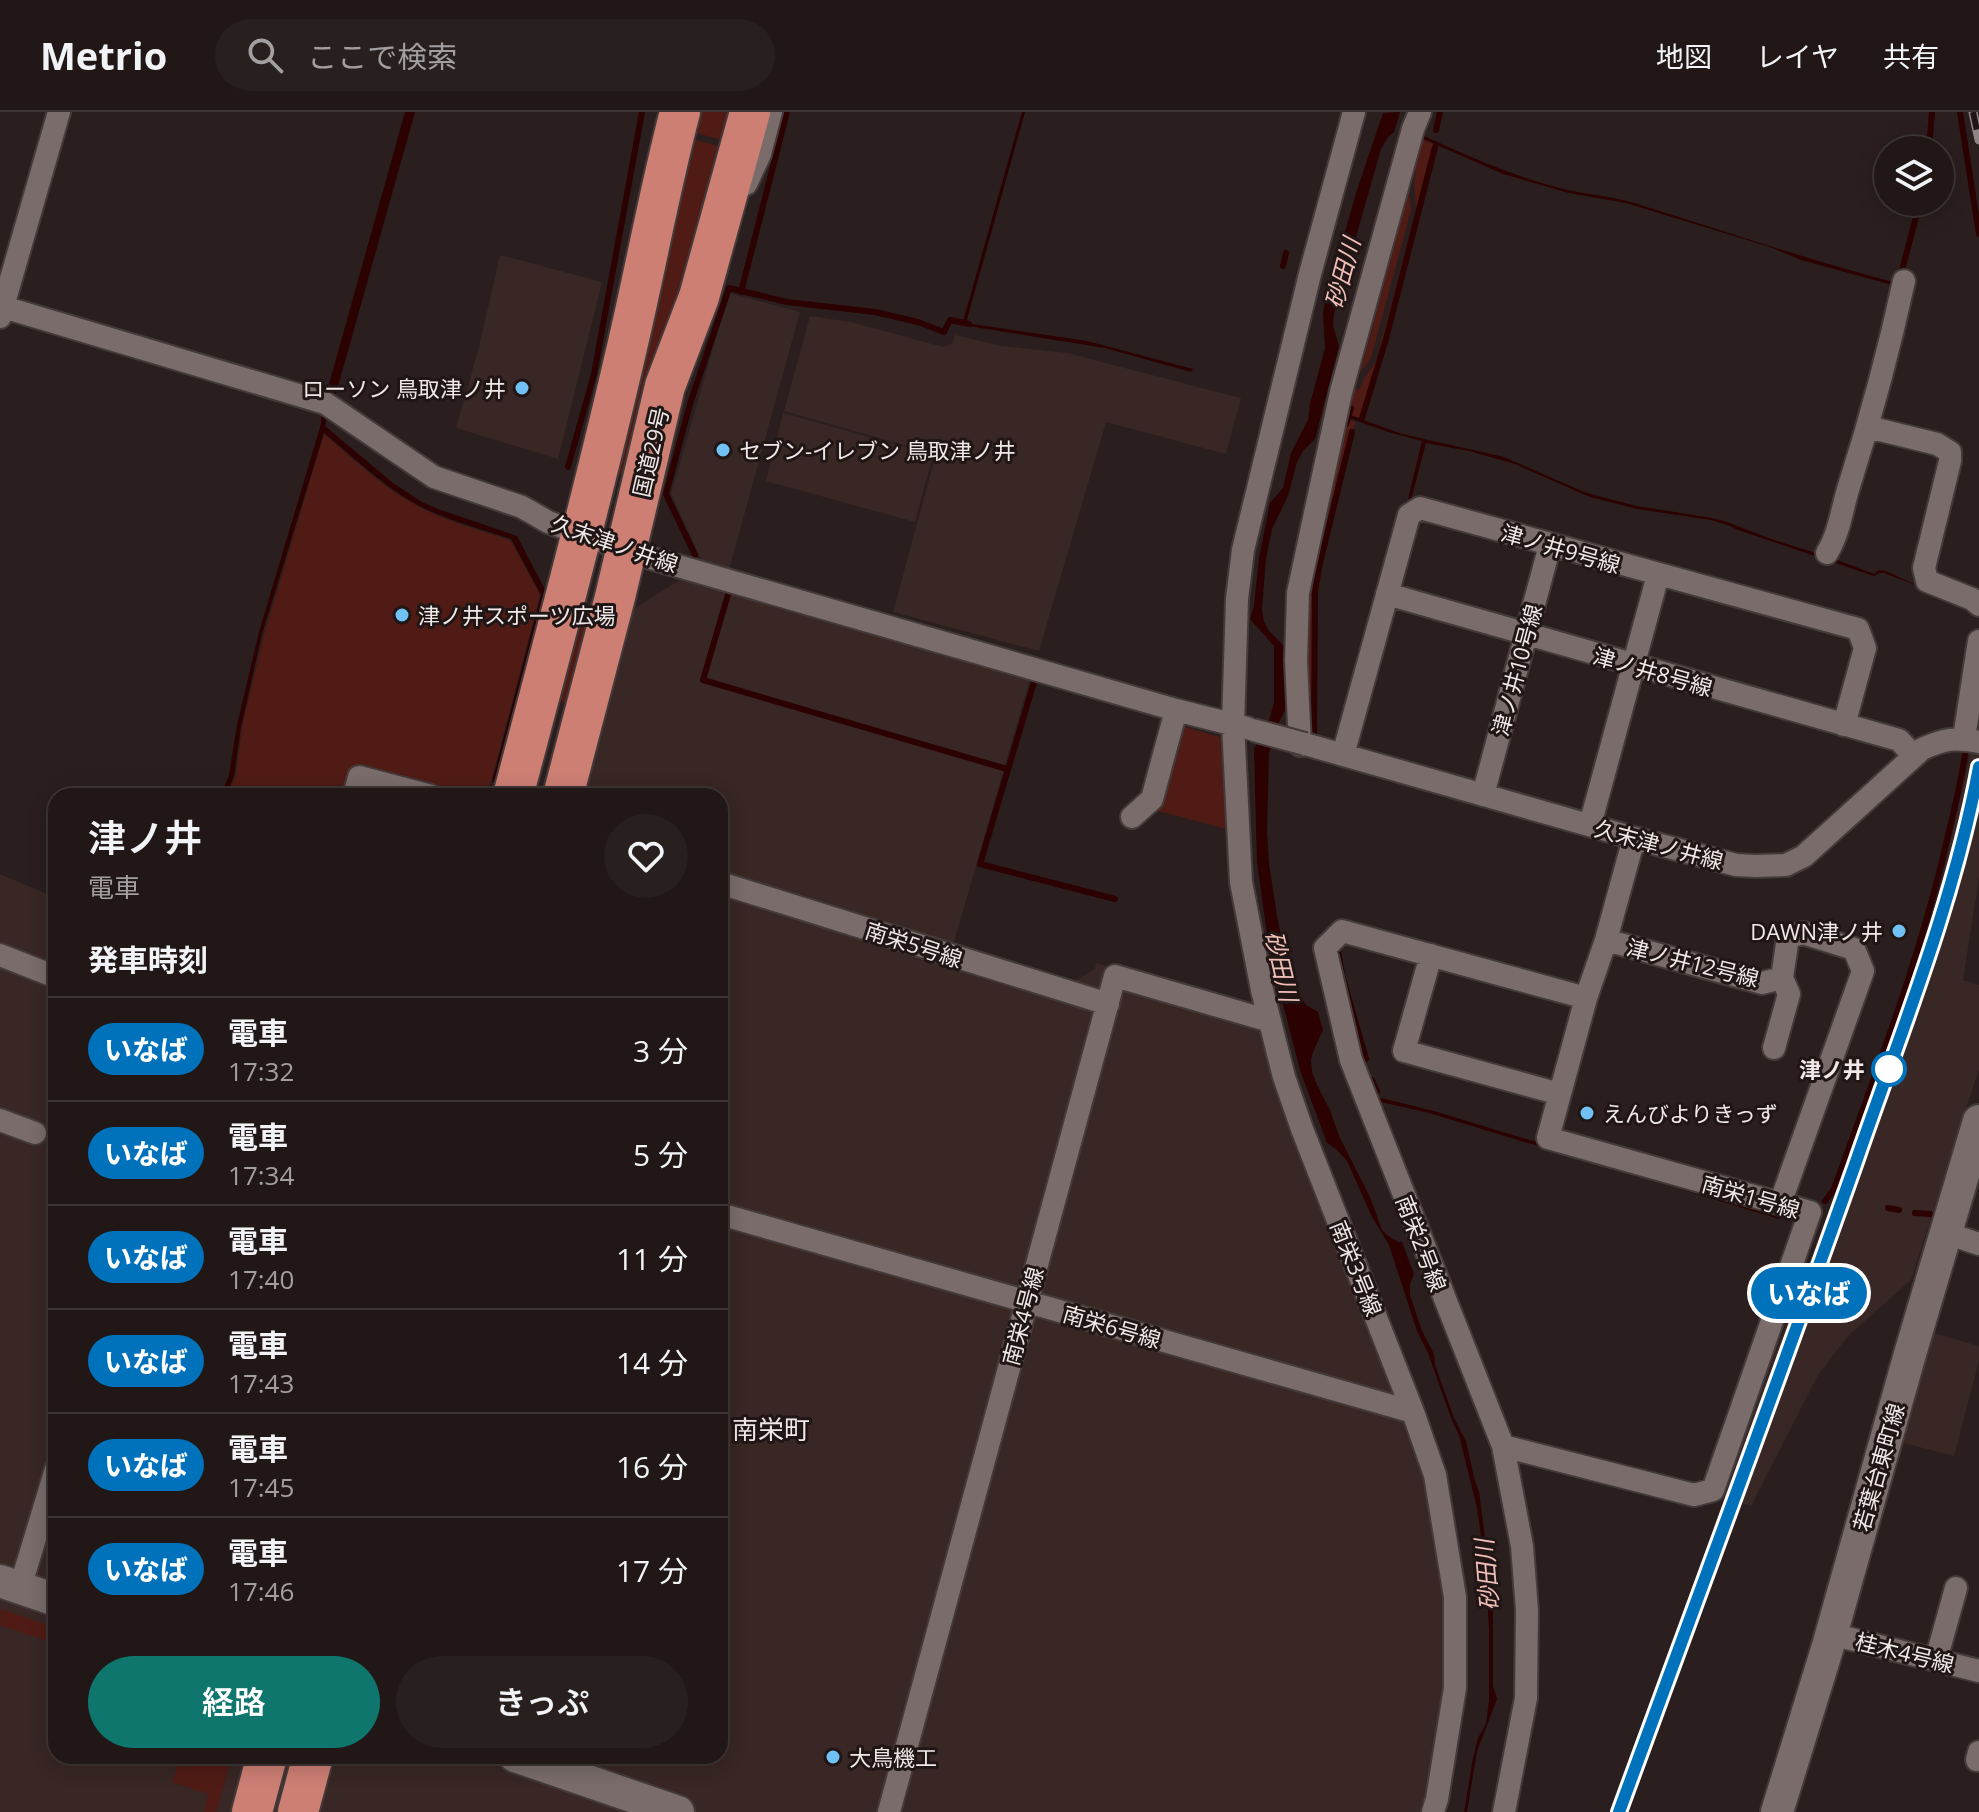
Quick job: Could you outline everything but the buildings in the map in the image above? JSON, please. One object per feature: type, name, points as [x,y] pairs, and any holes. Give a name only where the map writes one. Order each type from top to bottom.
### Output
[{"type":"highway","points":[[515,788],[628,342],[680,112]]},
{"type":"highway","name":"国道29号","points":[[565,788],[627,549],[665,386],[699,297],[750,112]]},
{"type":"highway","points":[[252,1812],[265,1764]]},
{"type":"highway","points":[[298,1812],[311,1764]]},
{"type":"main road","name":"若葉台東町線","points":[[1777,1812],[1979,1121]]},
{"type":"main road","points":[[10,1584],[48,1597]]},
{"type":"main road","points":[[538,1764],[678,1812]]},
{"type":"street","points":[[1,310],[59,112]]},
{"type":"street","points":[[628,342],[654,149],[663,112]]},
{"type":"street","points":[[717,233],[739,201],[760,154],[771,112]]},
{"type":"street","name":"南栄3号線","points":[[1352,112],[1243,550],[1237,599],[1243,727],[1241,882],[1284,1077],[1435,1475],[1455,1597],[1455,1688],[1433,1812]]},
{"type":"street","points":[[1303,744],[1296,661],[1298,593],[1341,392],[1420,112]]},
{"type":"street","points":[[1827,553],[1835,539],[1868,427],[1904,281]]},
{"type":"street","name":"久末津ノ井線","points":[[1,310],[325,403],[434,477],[522,507],[548,522],[640,555],[1176,710],[1736,865],[1786,865],[1812,851],[1922,749],[1944,739],[1971,740]]},
{"type":"street","points":[[1868,427],[1937,444],[1950,452],[1924,568],[1927,581],[1972,599],[1979,605]]},
{"type":"street","name":"津ノ井9号線","points":[[1343,755],[1409,515],[1420,508],[1858,629],[1865,648],[1844,725]]},
{"type":"street","name":"津ノ井10号線","points":[[1483,795],[1550,545]]},
{"type":"street","points":[[1590,825],[1658,575]]},
{"type":"street","name":"津ノ井8号線","points":[[1387,594],[1899,740],[1914,756]]},
{"type":"street","points":[[1971,740],[1979,641]]},
{"type":"street","points":[[1132,817],[1152,799],[1176,710]]},
{"type":"street","points":[[356,788],[359,777],[401,788]]},
{"type":"street","name":"南栄1号線","points":[[1503,1446],[1694,1495],[1713,1490],[1810,1212],[1548,1138],[1634,838]]},
{"type":"street","name":"南栄5号線","points":[[728,885],[1108,1004]]},
{"type":"street","name":"南栄2号線","points":[[1504,1812],[1526,1698],[1527,1610],[1522,1546],[1503,1446],[1351,1060],[1325,948],[1342,931],[1586,998]]},
{"type":"street","name":"津ノ井12号線","points":[[1606,940],[1762,983],[1782,978],[1788,937],[1803,933],[1854,949],[1863,971],[1780,1204]]},
{"type":"street","points":[[0,955],[48,974]]},
{"type":"street","points":[[1431,955],[1404,1051],[1560,1094]]},
{"type":"street","name":"南栄4号線","points":[[889,1812],[1115,976],[1270,1021]]},
{"type":"street","points":[[1774,1048],[1789,994],[1782,978]]},
{"type":"street","points":[[0,1120],[35,1133]]},
{"type":"street","name":"南栄6号線","points":[[728,1216],[1413,1412]]},
{"type":"street","points":[[1946,1233],[1979,1244]]},
{"type":"street","points":[[10,1584],[48,1489]]},
{"type":"street","points":[[1936,1660],[1956,1588]]},
{"type":"street","name":"桂木4号線","points":[[1831,1634],[1979,1671]]},
{"type":"shaded area","points":[[693,112],[739,112],[731,142],[688,131]]},
{"type":"shaded area","points":[[1418,137],[1435,145],[1378,362],[1360,418],[1350,415],[1349,420],[1355,422],[1314,593],[1312,736],[1307,734],[1304,589],[1347,392],[1361,388],[1376,361],[1416,210],[1416,172],[1412,169]]},
{"type":"shaded area","points":[[687,138],[730,149],[624,476],[614,472]]},
{"type":"shaded area","points":[[1409,191],[1411,210],[1371,358],[1360,374]]},
{"type":"shaded area","name":"ローソン 鳥取津ノ井","points":[[500,255],[602,282],[558,459],[456,428]]},
{"type":"shaded area","name":"セブン-イレブン 鳥取津ノ井","points":[[729,293],[800,312],[729,570],[702,561],[671,494]]},
{"type":"shaded area","points":[[810,316],[851,322],[943,347],[952,344],[955,335],[1001,346],[1067,353],[1241,398],[1226,454],[1106,422],[1039,651],[893,612],[936,454],[784,411]]},
{"type":"shaded area","points":[[783,413],[933,455],[915,522],[766,481]]},
{"type":"shaded area","name":"津ノ井スポーツ広場","points":[[324,434],[377,480],[412,503],[448,520],[511,541],[540,595],[489,788],[430,788],[353,768],[347,788],[230,788],[236,775],[242,727],[264,635]]},
{"type":"shaded area","points":[[683,578],[1031,675],[952,949],[1066,986],[1095,969],[1096,963],[1250,1010],[1258,1026],[1283,1113],[1426,1478],[1446,1584],[1447,1653],[1443,1728],[1423,1812],[0,1812],[0,874],[48,895],[48,1764],[728,1764],[728,788],[582,788],[629,612]]},
{"type":"shaded area","points":[[587,606],[599,609],[570,702],[564,703],[561,692]]},
{"type":"shaded area","points":[[1182,726],[1223,738],[1227,829],[1158,811]]},
{"type":"shaded area","points":[[1971,750],[1979,752],[1979,878],[1963,980],[1979,985],[1979,1069],[1911,1280],[1848,1336],[1818,1375],[1751,1506],[1722,1497],[1919,963],[1934,915]]},
{"type":"shaded area","points":[[1930,1332],[1979,1346],[1979,1361],[1954,1456],[1899,1442]]},
{"type":"shaded area","points":[[1,1609],[48,1625],[48,1641],[0,1625]]},
{"type":"shaded area","points":[[178,1764],[230,1764],[216,1812],[204,1812],[208,1794],[172,1782]]},
{"type":"water","points":[[405,112],[415,112],[335,397],[326,395]]},
{"type":"water","points":[[1022,112],[1025,112],[966,323],[1087,341],[1193,369],[1191,372],[1105,348],[962,325]]},
{"type":"water","name":"砂田川","points":[[1400,112],[1394,132],[1381,149],[1334,314],[1333,326],[1339,346],[1315,439],[1297,462],[1288,496],[1272,529],[1266,559],[1262,609],[1264,622],[1285,647],[1285,711],[1269,753],[1267,829],[1277,916],[1293,986],[1306,1005],[1318,1012],[1323,1030],[1313,1052],[1312,1072],[1382,1230],[1402,1242],[1414,1274],[1410,1295],[1422,1331],[1434,1354],[1454,1418],[1466,1441],[1479,1492],[1493,1597],[1493,1686],[1497,1699],[1477,1751],[1467,1812],[1464,1812],[1473,1758],[1478,1738],[1486,1724],[1489,1701],[1486,1570],[1477,1508],[1459,1435],[1417,1331],[1389,1245],[1372,1217],[1347,1161],[1327,1143],[1300,1070],[1268,941],[1257,862],[1254,749],[1269,721],[1274,702],[1274,646],[1250,619],[1259,558],[1270,503],[1283,488],[1291,453],[1308,420],[1325,348],[1325,301],[1357,190],[1383,113]]},
{"type":"water","points":[[1420,134],[1530,179],[1626,201],[1897,283],[1896,286],[1801,260],[1770,247],[1626,203],[1569,193],[1503,174],[1419,137]]},
{"type":"water","points":[[321,410],[329,412],[325,426],[393,483],[422,502],[517,536],[548,595],[498,783],[492,782],[541,595],[511,539],[412,502],[377,478],[324,433],[262,634],[241,727],[234,776],[229,788],[224,788],[259,632],[321,424]]},
{"type":"water","points":[[1350,415],[1402,434],[1504,457],[1584,492],[1637,506],[1727,522],[1874,574],[1879,570],[1886,571],[1918,586],[1884,573],[1874,576],[1711,520],[1637,509],[1590,497],[1515,464],[1426,443],[1411,500],[1408,499],[1422,441],[1349,418]]},
{"type":"water","points":[[1377,1097],[1434,1111],[1780,1216],[1779,1219],[1429,1113],[1377,1101]]},
{"type":"waterway","points":[[568,467],[594,374],[642,112]]},
{"type":"waterway","points":[[741,292],[787,112]]},
{"type":"waterway","points":[[1436,130],[1440,112]]},
{"type":"waterway","points":[[1930,136],[1932,112]]},
{"type":"waterway","points":[[1960,112],[1979,234]]},
{"type":"waterway","points":[[1362,418],[1386,339],[1435,147]]},
{"type":"waterway","points":[[1901,274],[1916,216]]},
{"type":"waterway","points":[[1283,266],[1286,253]]},
{"type":"waterway","points":[[695,555],[666,494],[690,404],[729,288],[787,302],[875,312],[944,332],[950,320],[969,324]]},
{"type":"waterway","points":[[1346,424],[1351,408]]},
{"type":"waterway","points":[[1314,733],[1315,592],[1352,432]]},
{"type":"waterway","points":[[729,591],[703,680],[1007,769]]},
{"type":"waterway","points":[[1034,682],[980,864],[1115,899]]},
{"type":"waterway","points":[[1825,1201],[1834,1189],[1910,975],[1935,888],[1965,754]]},
{"type":"waterway","points":[[1338,950],[1366,1059]]},
{"type":"waterway","points":[[1372,1080],[1377,1092]]},
{"type":"waterway","points":[[1888,1208],[1899,1210]]},
{"type":"waterway","points":[[1915,1213],[1930,1214]]},
{"type":"railway","points":[[1973,112],[1979,140]]},
{"type":"railway","points":[[1619,1812],[1909,1013],[1941,916],[1979,766]]},
{"type":"train","name":"いなば","points":[[1619,1812],[1925,969],[1950,889],[1979,767]]},
{"type":"place","name":"ローソン 鳥取津ノ井","points":[[522,388]]},
{"type":"place","name":"セブン-イレブン 鳥取津ノ井","points":[[723,450]]},
{"type":"place","name":"津ノ井スポーツ広場","points":[[402,615]]},
{"type":"place","name":"DAWN津ノ井","points":[[1899,931]]},
{"type":"place","name":"津ノ井","points":[[1889,1069]]},
{"type":"place","name":"えんびよりきっず","points":[[1587,1113]]},
{"type":"place","name":"大鳥機工","points":[[833,1757]]},
{"type":"district","name":"南栄町","points":[[771,1429]]}]
